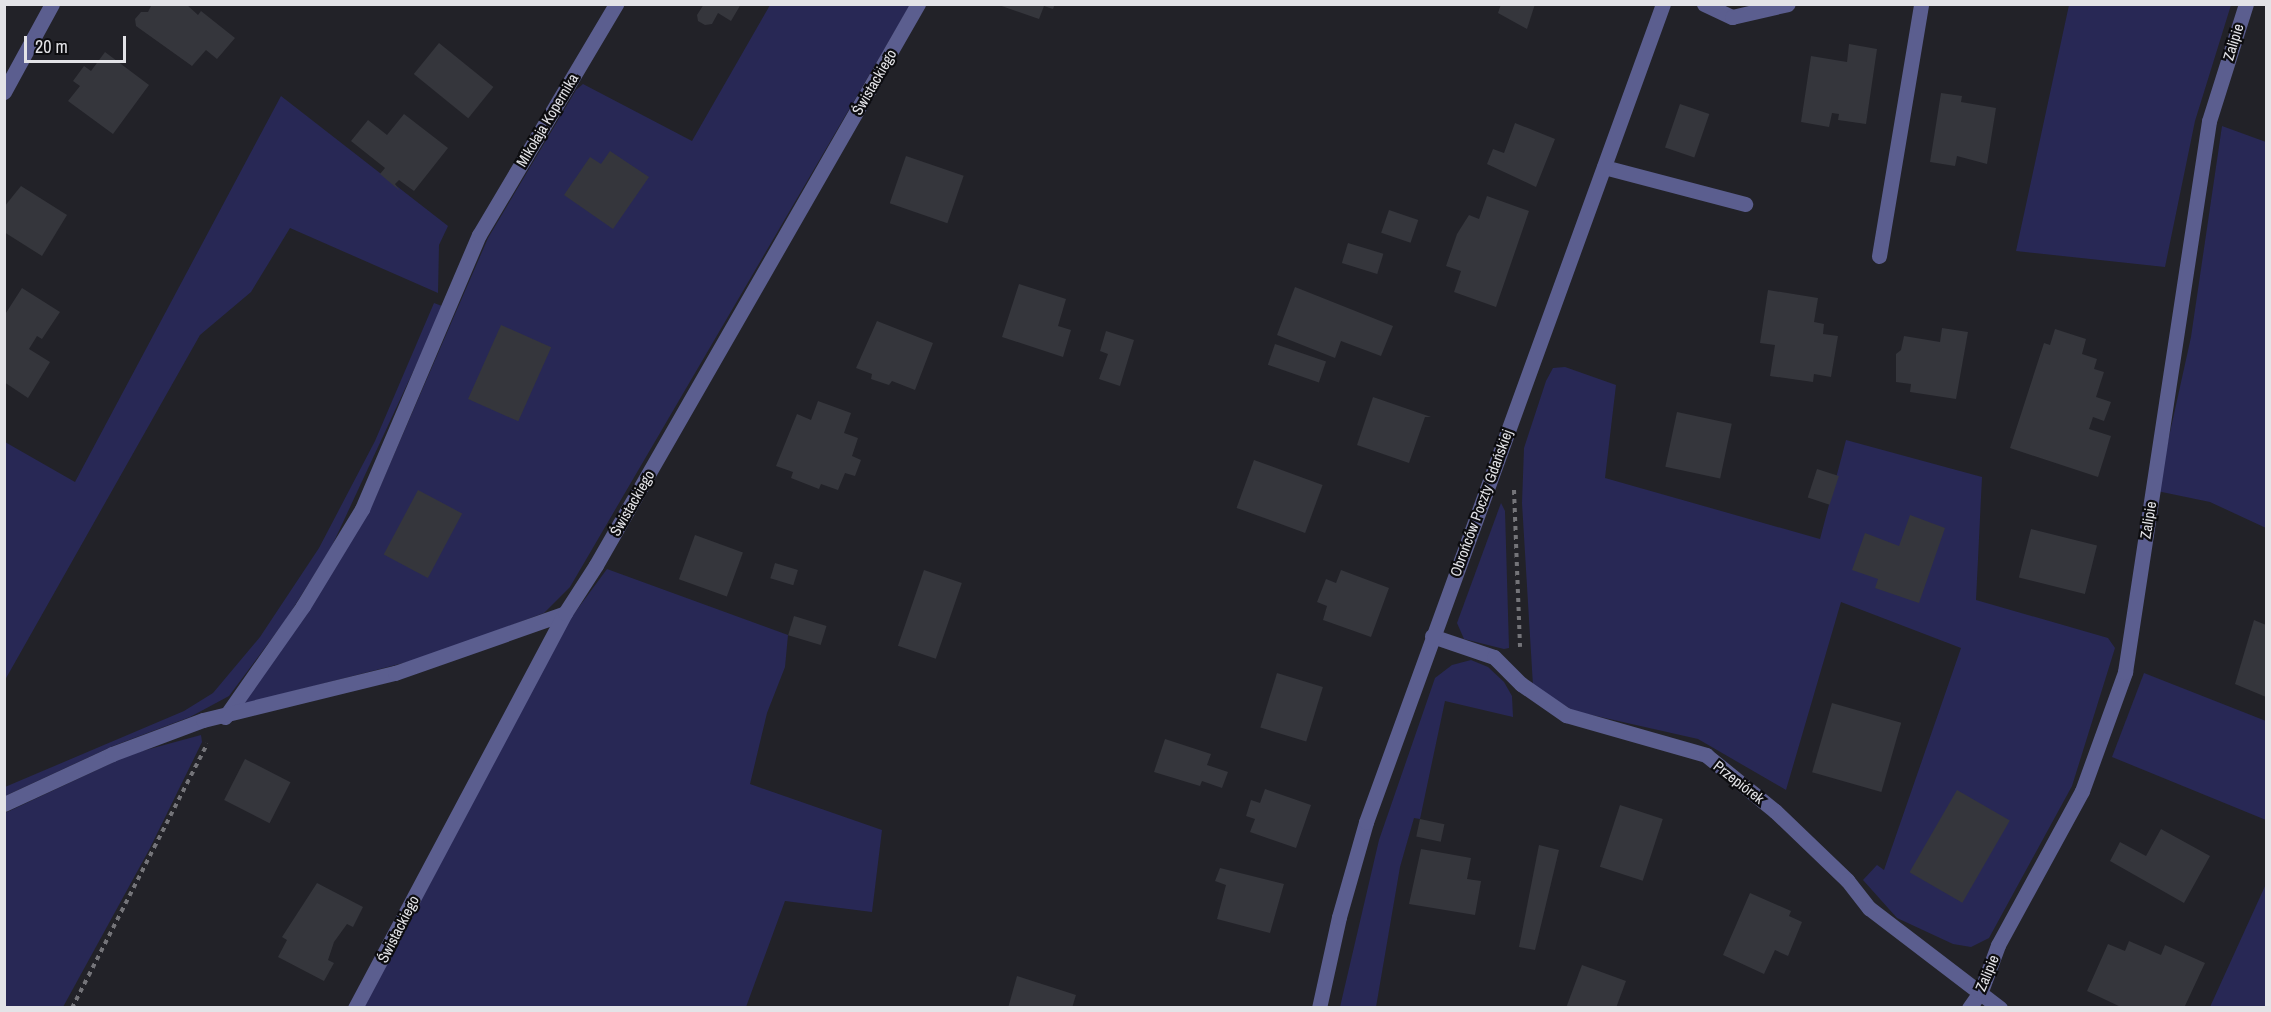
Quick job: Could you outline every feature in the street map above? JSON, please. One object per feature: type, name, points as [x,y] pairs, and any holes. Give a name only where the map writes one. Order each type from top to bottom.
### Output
[{"type":"street","points":[[4,92],[52,4]]},
{"type":"street","name":"Mikołaja Kopernika","points":[[225,717],[303,606],[362,509],[479,235],[616,4]]},
{"type":"street","name":"Świstackiego","points":[[355,1008],[565,613],[596,565],[918,4]]},
{"type":"street","name":"Obrońców Poczty Gdańskiej","points":[[1320,1008],[1339,917],[1366,822],[1663,4]]},
{"type":"street","points":[[1704,4],[1732,17],[1788,4]]},
{"type":"street","points":[[1880,256],[1921,4]]},
{"type":"street","name":"Zalipie","points":[[1969,1008],[1981,992],[1998,945],[2082,791],[2125,672],[2209,121],[2246,4]]},
{"type":"street","points":[[1604,167],[1745,204]]},
{"type":"street","points":[[4,804],[112,754],[204,720],[225,717],[395,674],[565,613]]},
{"type":"street","name":"Przepiórek","points":[[1432,636],[1494,657],[1521,684],[1566,715],[1706,755],[1775,811],[1847,880],[1869,908],[2000,1008]]},
{"type":"path","points":[[1501,447],[1514,468],[1521,684]]},
{"type":"path","points":[[72,1008],[225,717]]},
{"type":"shaded area","points":[[770,5],[910,5],[570,587],[544,613],[423,658],[243,704],[343,555],[373,503],[488,238],[576,90],[583,84],[692,141]]},
{"type":"shaded area","points":[[2069,5],[2231,5],[2195,121],[2165,267],[2016,251]]},
{"type":"shaded area","points":[[281,96],[448,226],[439,245],[438,293],[290,228],[251,292],[200,335],[5,680],[5,442],[75,482]]},
{"type":"shaded area","points":[[2222,126],[2266,142],[2266,528],[2210,502],[2157,491],[2191,337]]},
{"type":"shaded area","points":[[434,303],[442,306],[331,548],[287,618],[229,696],[190,717],[113,746],[5,796],[5,787],[184,711],[213,693],[260,637],[319,548],[375,441]]},
{"type":"shaded area","points":[[1565,367],[1616,385],[1605,478],[1820,539],[1846,440],[1982,477],[1976,600],[2108,638],[2115,648],[2072,786],[1989,938],[1971,947],[1953,944],[1897,918],[1863,880],[1877,865],[1884,870],[1961,648],[1841,602],[1786,790],[1698,739],[1574,711],[1533,686],[1522,503],[1524,448],[1546,381],[1553,368]]},
{"type":"shaded area","points":[[1501,503],[1505,511],[1509,648],[1504,649],[1464,639],[1457,623]]},
{"type":"shaded area","points":[[607,569],[788,635],[785,667],[767,713],[750,784],[882,830],[872,912],[785,901],[746,1007],[363,1008],[432,880],[542,657]]},
{"type":"shaded area","points":[[1471,660],[1488,667],[1504,682],[1512,696],[1513,717],[1445,701],[1420,819],[1414,818],[1400,867],[1376,1007],[1340,1007],[1379,840],[1435,678],[1452,665]]},
{"type":"shaded area","points":[[2144,673],[2266,721],[2266,820],[2112,757]]},
{"type":"shaded area","points":[[201,735],[202,742],[149,850],[63,1007],[5,1008],[5,813],[131,754]]},
{"type":"shaded area","points":[[2266,884],[2266,1007],[2210,1007],[2235,952]]},
{"type":"building","points":[[152,4],[186,4],[198,15],[201,11],[235,38],[217,59],[206,50],[192,66],[136,26],[135,19],[141,12],[148,12]]},
{"type":"building","points":[[704,4],[741,4],[731,21],[718,13],[712,24],[705,25],[698,21],[697,15]]},
{"type":"building","points":[[996,4],[1055,4],[1053,9],[1044,6],[1039,19]]},
{"type":"building","points":[[1501,4],[1535,4],[1527,29],[1498,13]]},
{"type":"building","points":[[439,43],[493,87],[468,118],[414,74]]},
{"type":"building","points":[[1849,44],[1877,49],[1866,124],[1838,120],[1839,114],[1832,113],[1829,127],[1801,122],[1811,56],[1847,62]]},
{"type":"building","points":[[105,52],[149,85],[113,134],[68,101],[80,86],[73,81],[84,66],[91,71]]},
{"type":"building","points":[[1941,93],[1962,96],[1961,102],[1996,108],[1987,164],[1957,156],[1955,166],[1930,162]]},
{"type":"building","points":[[1680,104],[1709,114],[1694,158],[1665,147]]},
{"type":"building","points":[[404,114],[448,148],[414,191],[399,180],[395,184],[400,191],[380,174],[385,168],[351,141],[368,120],[387,135]]},
{"type":"building","points":[[1515,123],[1555,139],[1536,187],[1487,164],[1493,149],[1504,153]]},
{"type":"building","points":[[610,151],[649,177],[613,229],[564,195],[590,157],[601,164]]},
{"type":"building","points":[[906,156],[964,176],[947,223],[890,203]]},
{"type":"building","points":[[21,186],[67,215],[42,256],[4,232],[4,207]]},
{"type":"building","points":[[1487,196],[1529,211],[1496,307],[1454,292],[1461,271],[1446,266],[1457,234],[1469,215],[1479,219]]},
{"type":"building","points":[[1389,210],[1418,220],[1410,243],[1381,233]]},
{"type":"building","points":[[1348,243],[1383,254],[1377,274],[1342,263]]},
{"type":"building","points":[[1019,284],[1066,299],[1058,326],[1071,330],[1063,357],[1002,337]]},
{"type":"building","points":[[1295,287],[1393,326],[1381,356],[1341,341],[1335,358],[1277,335]]},
{"type":"building","points":[[22,288],[60,312],[42,339],[37,336],[29,349],[50,362],[28,398],[4,382],[4,316]]},
{"type":"building","points":[[1768,290],[1818,298],[1814,322],[1824,324],[1823,334],[1838,336],[1831,377],[1814,374],[1813,382],[1770,376],[1775,345],[1760,343]]},
{"type":"building","points":[[877,321],[933,343],[915,390],[892,381],[889,385],[871,379],[872,374],[856,368]]},
{"type":"building","points":[[501,325],[551,347],[518,421],[468,399]]},
{"type":"building","points":[[1942,328],[1968,332],[1956,399],[1910,392],[1911,384],[1896,382],[1896,354],[1901,350],[1904,336],[1940,342]]},
{"type":"building","points":[[2055,329],[2086,339],[2082,354],[2097,359],[2094,369],[2104,372],[2096,397],[2111,402],[2104,421],[2093,417],[2089,429],[2111,436],[2098,477],[2010,448],[2044,343],[2050,345]]},
{"type":"building","points":[[1106,331],[1134,340],[1120,386],[1099,379],[1108,354],[1100,351]]},
{"type":"building","points":[[1275,344],[1326,362],[1319,382],[1268,365]]},
{"type":"building","points":[[1373,397],[1431,417],[1425,417],[1409,463],[1357,445]]},
{"type":"building","points":[[818,401],[851,413],[844,433],[858,438],[852,456],[861,460],[855,476],[845,473],[838,490],[821,484],[819,489],[791,478],[793,472],[776,466],[797,414],[811,420]]},
{"type":"building","points":[[1677,412],[1732,424],[1720,478],[1665,467]]},
{"type":"building","points":[[1254,460],[1323,485],[1305,533],[1237,508]]},
{"type":"building","points":[[1817,469],[1839,476],[1830,505],[1808,498]]},
{"type":"building","points":[[418,490],[462,513],[428,578],[384,554]]},
{"type":"building","points":[[1910,515],[1945,528],[1919,603],[1875,588],[1878,579],[1852,570],[1865,533],[1899,546]]},
{"type":"building","points":[[2031,529],[2097,545],[2085,594],[2019,578]]},
{"type":"building","points":[[695,535],[743,552],[727,597],[679,579]]},
{"type":"building","points":[[775,563],[798,570],[793,585],[770,578]]},
{"type":"building","points":[[924,570],[962,583],[936,659],[898,646]]},
{"type":"building","points":[[1341,570],[1389,588],[1371,637],[1323,620],[1327,606],[1317,602],[1326,579],[1336,583]]},
{"type":"building","points":[[794,616],[827,626],[821,645],[788,635]]},
{"type":"building","points":[[2254,620],[2266,625],[2266,697],[2235,684]]},
{"type":"building","points":[[1277,673],[1323,687],[1306,742],[1260,728]]},
{"type":"building","points":[[1832,703],[1901,723],[1881,792],[1812,772]]},
{"type":"building","points":[[1165,739],[1211,754],[1207,765],[1228,772],[1222,788],[1202,781],[1200,786],[1154,772]]},
{"type":"building","points":[[245,759],[290,782],[270,823],[224,800]]},
{"type":"building","points":[[1265,789],[1311,805],[1296,848],[1250,832],[1255,819],[1246,816],[1251,800],[1260,803]]},
{"type":"building","points":[[1957,790],[2010,820],[1962,903],[1910,872]]},
{"type":"building","points":[[1620,805],[1663,819],[1643,881],[1600,867]]},
{"type":"building","points":[[1420,819],[1444,824],[1441,842],[1416,837]]},
{"type":"building","points":[[2161,829],[2210,856],[2184,903],[2110,861],[2120,842],[2146,856]]},
{"type":"building","points":[[1539,845],[1559,850],[1535,950],[1519,947]]},
{"type":"building","points":[[1421,849],[1471,858],[1467,879],[1481,881],[1475,915],[1409,904]]},
{"type":"building","points":[[1220,868],[1284,884],[1270,933],[1217,919],[1226,885],[1215,881]]},
{"type":"building","points":[[317,883],[363,907],[353,927],[347,924],[334,942],[328,960],[334,963],[324,981],[278,957],[287,940],[282,937]]},
{"type":"building","points":[[1750,893],[1791,911],[1789,916],[1802,922],[1788,956],[1775,950],[1764,974],[1723,955]]},
{"type":"building","points":[[2129,941],[2161,955],[2165,945],[2205,963],[2184,1008],[2123,1008],[2087,991],[2108,944],[2125,951]]},
{"type":"building","points":[[1582,965],[1626,981],[1616,1008],[1566,1008]]},
{"type":"building","points":[[1017,976],[1076,995],[1072,1008],[1008,1008]]}]
